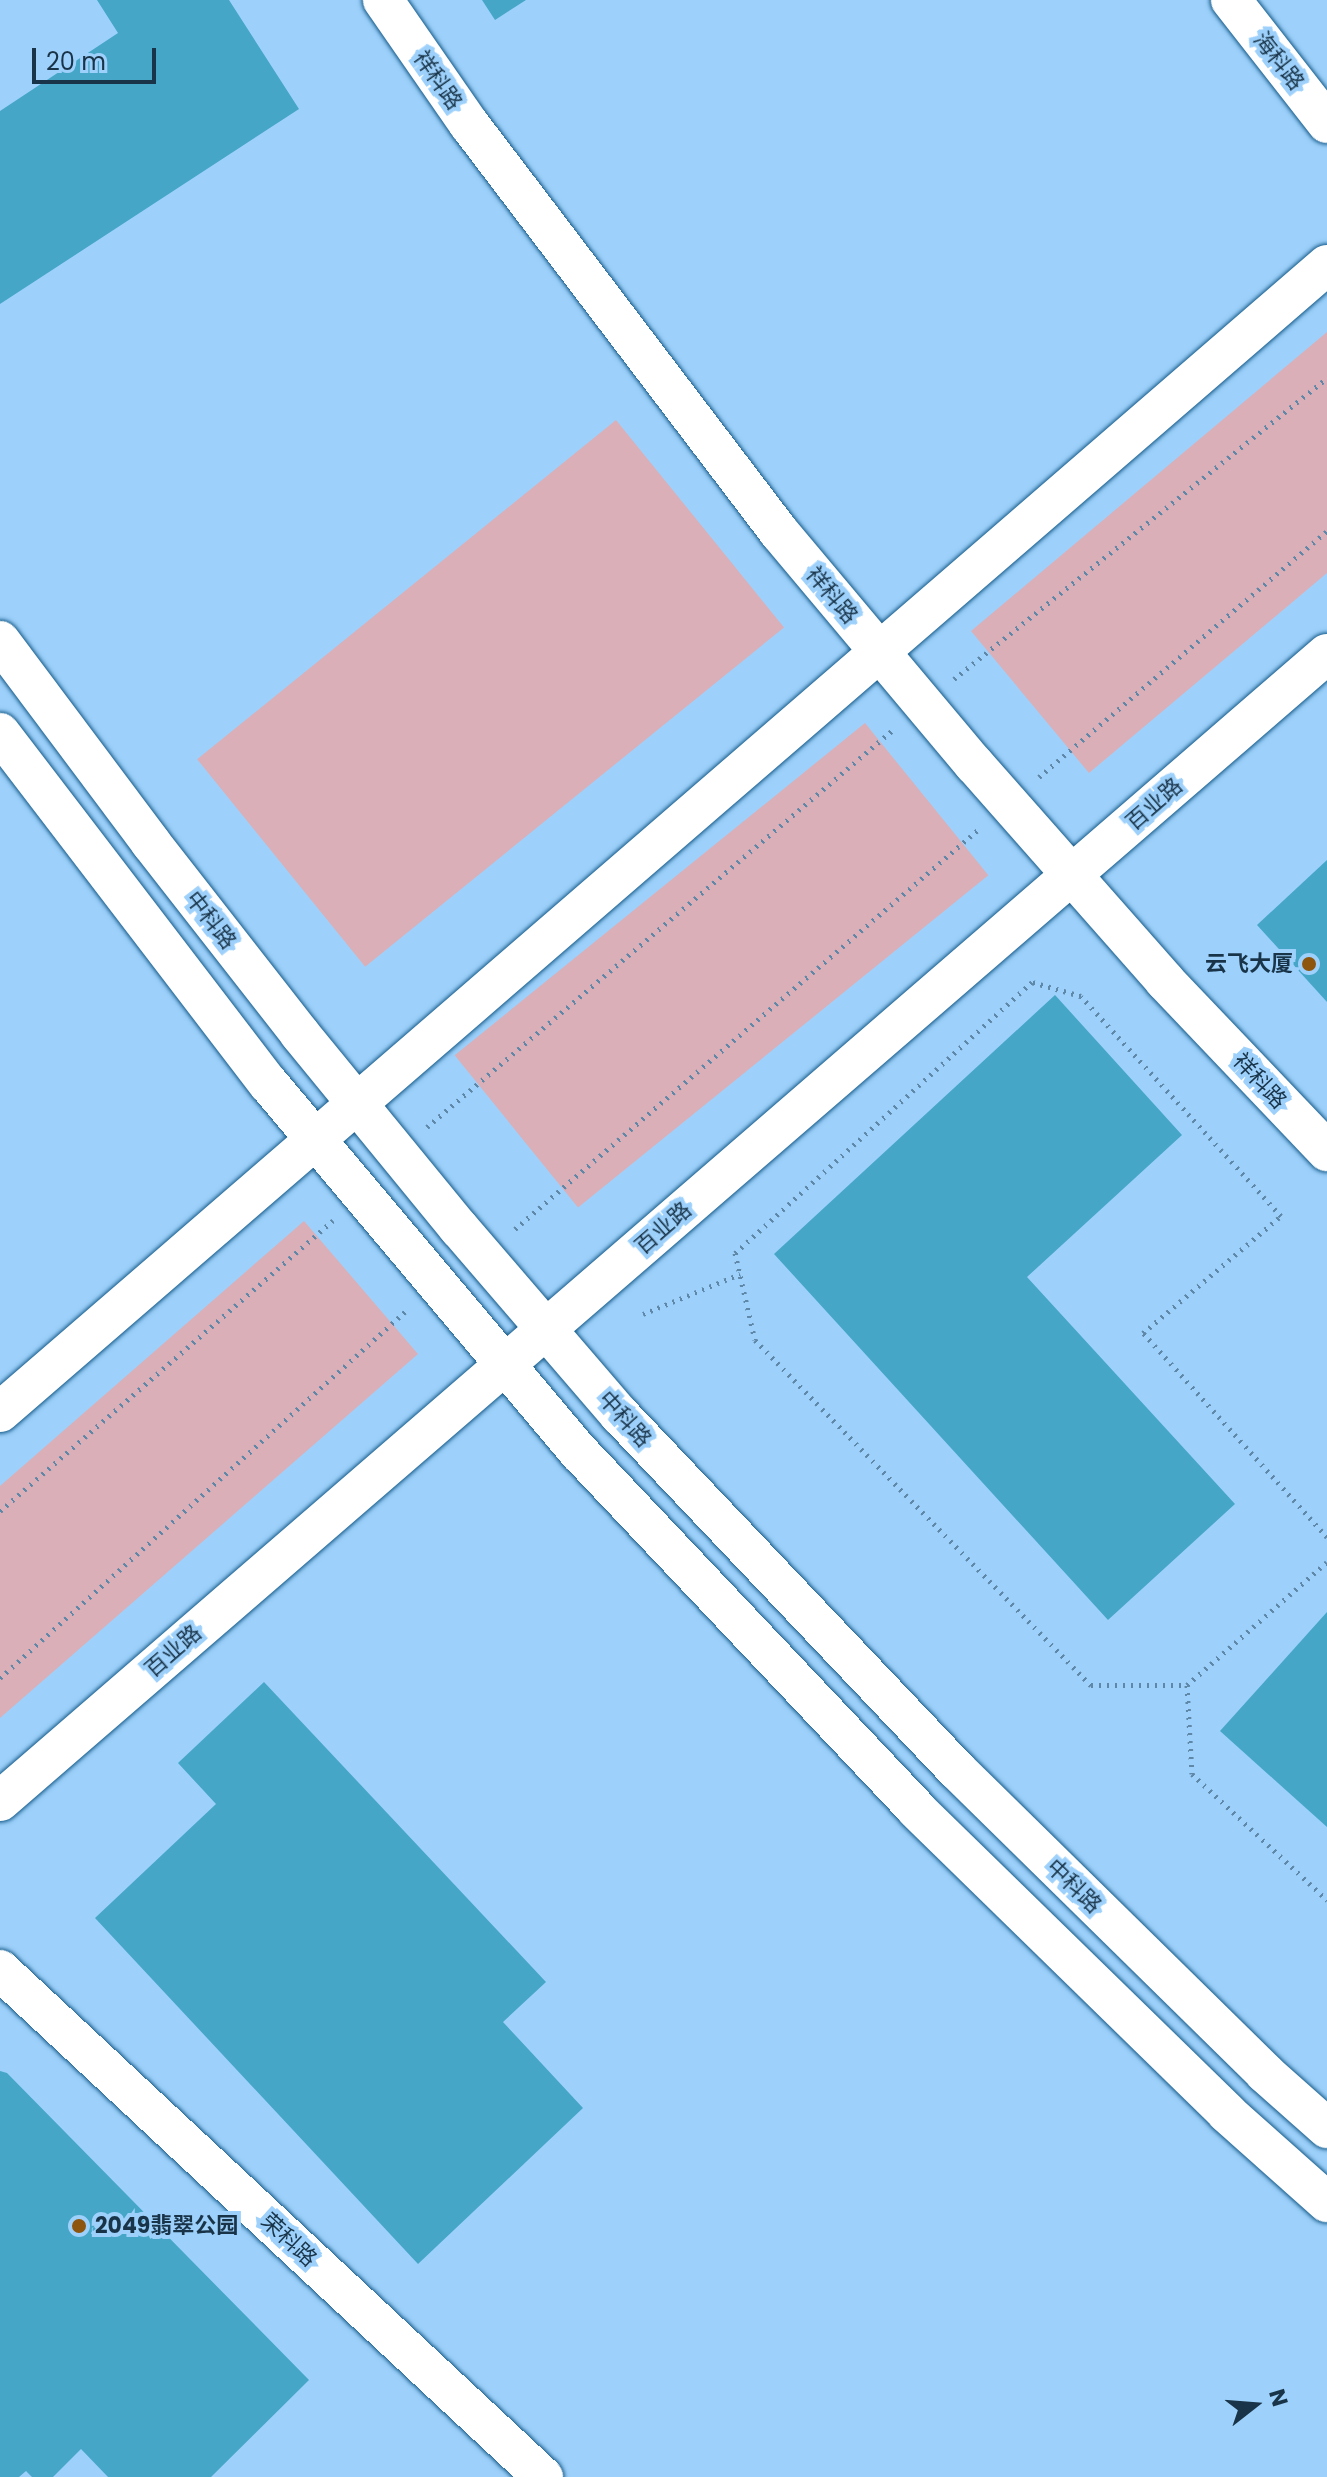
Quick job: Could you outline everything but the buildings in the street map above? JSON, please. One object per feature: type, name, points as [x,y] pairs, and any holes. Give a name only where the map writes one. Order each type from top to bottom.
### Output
[{"type":"street","name":"祥科路","points":[[383,0],[469,124],[779,532],[1008,803],[1165,981],[1327,1151]]},
{"type":"street","name":"海科路","points":[[1231,0],[1327,123]]},
{"type":"street","points":[[0,1412],[1327,265]]},
{"type":"street","name":"中科路","points":[[0,641],[151,843],[357,1103],[620,1415],[957,1770],[1265,2073],[1327,2128]]},
{"type":"street","name":"百业路","points":[[0,1801],[1327,654]]},
{"type":"street","points":[[0,733],[106,877],[315,1140],[579,1452],[917,1810],[1227,2113],[1327,2202]]},
{"type":"street","name":"荣科路","points":[[0,1970],[543,2477]]},
{"type":"path","points":[[397,1152],[923,704],[1327,378]]},
{"type":"path","points":[[484,1256],[1327,531]]},
{"type":"path","points":[[1327,1537],[1143,1333],[1281,1216],[1081,996],[1032,982],[735,1253],[755,1340],[1091,1685],[1187,1685],[1327,1562]]},
{"type":"path","points":[[0,1511],[361,1196]]},
{"type":"path","points":[[643,1314],[740,1274]]},
{"type":"path","points":[[0,1678],[435,1285]]},
{"type":"path","points":[[1187,1685],[1192,1774],[1327,1900]]},
{"type":"shaded area","points":[[1327,332],[1327,573],[1089,773],[971,631]]},
{"type":"shaded area","points":[[616,420],[784,627],[365,967],[197,759]]},
{"type":"shaded area","points":[[865,723],[988,875],[578,1208],[455,1055]]},
{"type":"shaded area","points":[[304,1221],[418,1354],[0,1718],[0,1486]]},
{"type":"place","name":"云飞大厦","points":[[1309,964]]},
{"type":"place","name":"2049翡翠公园","points":[[79,2226]]}]
